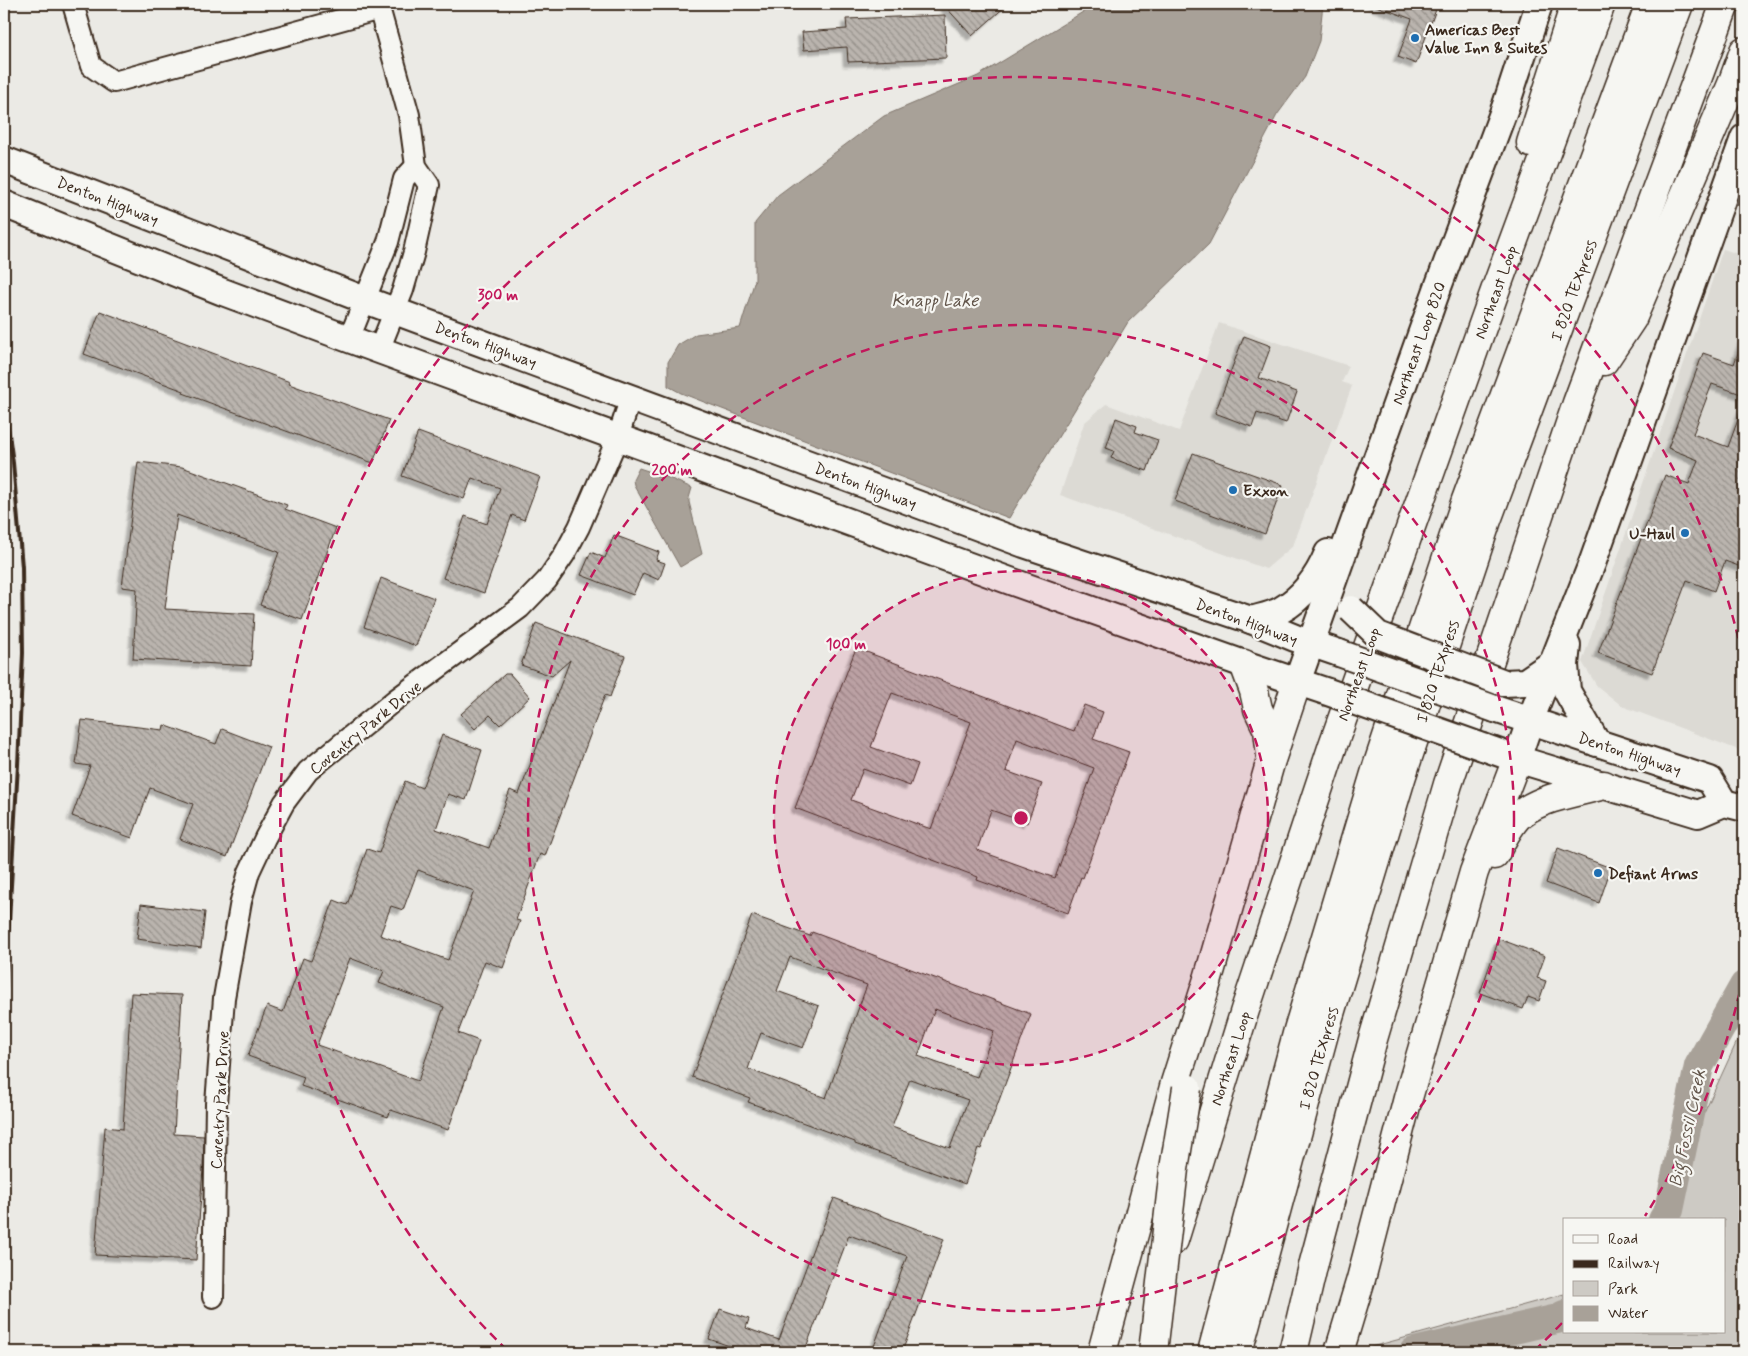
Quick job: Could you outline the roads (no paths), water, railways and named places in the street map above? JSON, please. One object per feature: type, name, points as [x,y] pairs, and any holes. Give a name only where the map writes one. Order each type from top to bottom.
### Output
[{"type":"highway","points":[[1495,291],[1494,253],[1575,4]]},
{"type":"highway","name":"Northeast Loop","points":[[1147,1350],[1180,1214],[1332,744],[1495,291],[1601,4]]},
{"type":"highway","name":"I 820 TEXpress","points":[[1212,1352],[1298,1030],[1377,767],[1466,500],[1650,4]]},
{"type":"highway","name":"I 820 TEXpress","points":[[1238,1352],[1325,1030],[1402,774],[1487,520],[1679,4]]},
{"type":"highway","points":[[1292,1352],[1373,1039],[1448,784],[1577,403],[1725,4]]},
{"type":"highway","points":[[1577,403],[1632,319],[1732,84],[1744,51]]},
{"type":"highway","points":[[1244,664],[1254,691],[1258,709],[1268,730],[1271,760]]},
{"type":"highway","points":[[1102,1352],[1181,1085],[1205,1018],[1208,979],[1271,760],[1297,682]]},
{"type":"highway","points":[[1339,1352],[1361,1280],[1408,1098],[1474,872],[1517,759]]},
{"type":"highway","points":[[1474,872],[1488,865],[1510,828],[1522,813],[1548,800],[1604,785]]},
{"type":"highway","points":[[1147,1350],[1174,1169],[1181,1085]]},
{"type":"main road","name":"Northeast Loop 820","points":[[1297,682],[1357,510],[1506,105],[1539,4]]},
{"type":"main road","points":[[1517,759],[1596,552],[1744,138]]},
{"type":"main road","name":"Denton Highway","points":[[4,160],[365,300],[1024,544],[1252,620],[1310,643],[1495,709],[1710,780],[1737,806]]},
{"type":"main road","name":"Denton Highway","points":[[4,204],[223,292],[349,339],[881,534],[1482,747],[1698,814],[1737,806]]},
{"type":"main road","points":[[1252,620],[1281,611],[1300,598],[1316,578],[1328,556],[1338,528],[1357,510]]},
{"type":"main road","points":[[1338,565],[1351,610],[1378,635],[1504,683],[1525,682],[1553,663]]},
{"type":"main road","points":[[1097,611],[1123,602],[1140,583]]},
{"type":"main road","points":[[1570,622],[1565,665],[1567,691],[1597,743]]},
{"type":"street","points":[[73,4],[91,66],[114,82],[379,6],[409,115],[416,166],[429,185],[414,252],[403,290],[379,350]]},
{"type":"street","points":[[349,339],[388,242],[404,179],[416,166]]},
{"type":"street","name":"Coventry Park Drive","points":[[213,1297],[216,1104],[224,998],[241,901],[249,872],[284,803],[308,771],[395,700],[520,608],[547,580],[564,555],[579,527],[618,437],[631,397]]},
{"type":"water","name":"Knapp Lake","points":[[1096,4],[1323,4],[1319,41],[1305,77],[1277,115],[1209,244],[1128,322],[1009,518],[709,404],[668,386],[668,362],[678,345],[696,334],[740,328],[755,280],[755,223],[778,195],[884,116],[978,76]]},
{"type":"water","points":[[639,468],[692,488],[689,502],[702,554],[680,567],[634,485],[633,480]]},
{"type":"waterway","name":"Big Fossil Creek","points":[[1664,1218],[1669,1210],[1699,1066],[1744,986]]},
{"type":"waterway","name":"Big Fossil Creek","points":[[1414,1352],[1557,1319],[1563,1316]]},
{"type":"railway","points":[[4,398],[13,463],[22,567],[23,653],[4,1006]]},
{"type":"place","name":"Americas Best Value Inn & Suites","points":[[1415,38]]},
{"type":"place","name":"Exxon","points":[[1233,490]]},
{"type":"place","name":"U-Haul","points":[[1685,533]]},
{"type":"place","name":"Defiant Arms","points":[[1598,873]]}]
